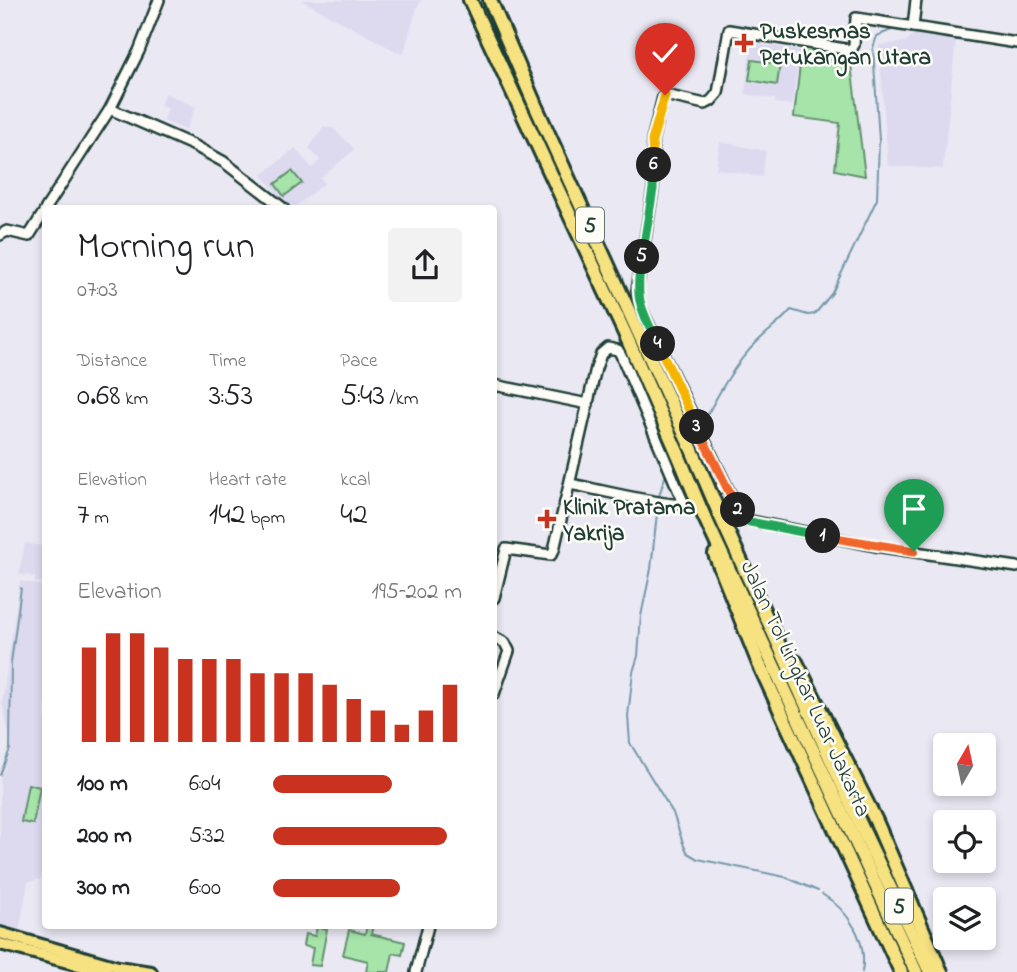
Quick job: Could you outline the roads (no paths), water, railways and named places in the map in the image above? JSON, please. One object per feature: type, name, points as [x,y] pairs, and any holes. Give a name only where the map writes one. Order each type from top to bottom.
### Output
[{"type":"highway","name":"Jalan Tol Lingkar Luar Jakarta","points":[[470,0],[627,338],[738,598],[930,972]]},
{"type":"highway","name":"Jalan Tol Lingkar Luar Jakarta","points":[[490,0],[765,610],[916,972]]},
{"type":"highway","points":[[738,598],[793,740],[847,852],[898,969]]},
{"type":"highway","points":[[765,610],[775,620],[876,821],[942,972]]},
{"type":"main road","points":[[0,938],[105,972]]},
{"type":"main road","points":[[0,938],[118,967],[151,972]]},
{"type":"street","points":[[49,205],[110,109],[139,51],[159,0]]},
{"type":"street","points":[[912,27],[916,0]]},
{"type":"street","points":[[1017,43],[856,18],[854,45],[851,50],[729,30],[715,98],[705,104],[665,95],[658,114],[652,141],[653,189],[638,282],[640,306],[741,516],[750,522],[875,546],[1017,568]]},
{"type":"street","points":[[110,109],[195,146],[224,162],[279,205]]},
{"type":"street","points":[[4,233],[29,236],[42,215]]},
{"type":"street","points":[[497,586],[506,549],[551,555],[554,550],[601,354],[608,348],[618,350],[682,499],[727,488]]},
{"type":"street","points":[[497,386],[588,404]]},
{"type":"street","points":[[570,484],[685,506],[727,488]]},
{"type":"street","points":[[497,639],[509,646],[497,686]]},
{"type":"street","points":[[416,972],[427,929]]},
{"type":"waterway","points":[[702,425],[727,381],[762,337],[791,310],[808,315],[815,314],[832,293],[877,199],[879,140],[873,48],[877,36],[896,28]]},
{"type":"waterway","points":[[658,499],[667,471]]},
{"type":"waterway","points":[[658,504],[651,569],[641,616],[638,656],[633,672],[628,716],[630,743],[673,813],[688,853],[698,859],[785,877],[818,891]]},
{"type":"waterway","points":[[0,775],[10,749],[11,663],[21,588]]},
{"type":"waterway","points":[[822,894],[840,908],[854,927],[862,949],[862,972]]},
{"type":"place","name":"Puskesmas Petukangan Utara","points":[[744,43]]},
{"type":"place","name":"Klinik Pratama Yakrija","points":[[547,519]]}]
